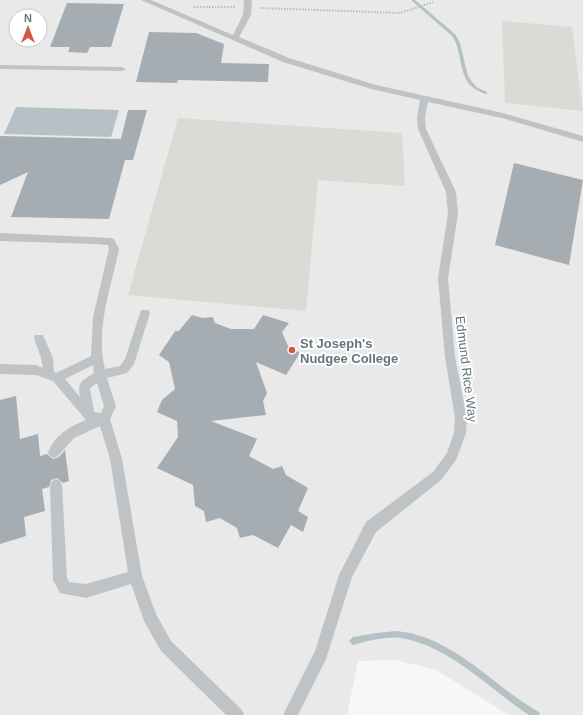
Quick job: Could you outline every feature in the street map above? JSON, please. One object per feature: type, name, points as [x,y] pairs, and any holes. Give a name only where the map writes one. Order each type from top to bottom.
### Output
[{"type":"lane","points":[[145,0],[286,60],[374,88],[503,116],[583,139]]},
{"type":"lane","points":[[235,39],[247,15],[248,4]]},
{"type":"lane","points":[[0,67],[122,70]]},
{"type":"lane","name":"Edmund Rice Way","points":[[290,715],[321,654],[346,575],[371,526],[437,476],[452,456],[460,433],[461,418],[446,331],[444,291],[444,278],[453,214],[451,192],[422,129],[424,98]]},
{"type":"lane","points":[[0,237],[95,240],[111,242],[114,249],[102,300],[96,340],[97,358],[100,376],[110,406],[104,419],[116,459],[135,576],[150,618],[166,646],[194,675],[237,715]]},
{"type":"lane","points":[[89,416],[84,386],[100,376],[124,370],[130,361],[145,313]]},
{"type":"lane","points":[[39,338],[53,376],[89,416],[104,419]]},
{"type":"lane","points":[[0,369],[36,370],[53,376],[97,358]]},
{"type":"lane","points":[[54,452],[64,437],[80,428],[104,419]]},
{"type":"lane","points":[[56,485],[60,580],[65,588],[86,591],[135,576]]},
{"type":"path","points":[[165,9],[248,4],[400,13],[433,2]]},
{"type":"shaded area","name":"St Joseph's Nudgee College","points":[[0,0],[583,0],[583,715],[509,715],[436,670],[396,660],[358,661],[347,715],[0,715]]},
{"type":"shaded area","points":[[502,21],[572,27],[583,111],[505,103]]},
{"type":"shaded area","points":[[16,107],[119,110],[111,137],[4,134]]},
{"type":"shaded area","points":[[178,118],[402,133],[405,186],[318,180],[306,311],[128,295]]},
{"type":"building","points":[[67,3],[124,4],[111,47],[90,47],[87,53],[68,52],[70,47],[50,47]]},
{"type":"building","points":[[149,32],[196,33],[224,44],[221,63],[269,64],[268,82],[178,80],[177,83],[136,82]]},
{"type":"building","points":[[128,110],[147,110],[133,160],[125,160],[109,219],[11,217],[28,172],[0,185],[0,136],[121,139]]},
{"type":"building","points":[[514,163],[583,180],[569,265],[495,245]]},
{"type":"building","points":[[192,315],[202,318],[213,317],[215,323],[231,329],[254,329],[263,315],[289,323],[282,332],[288,346],[300,353],[286,375],[256,362],[267,393],[263,401],[266,415],[211,421],[257,439],[249,456],[273,469],[282,466],[286,475],[308,488],[298,511],[308,517],[303,532],[291,525],[278,548],[253,535],[240,538],[237,528],[220,518],[206,522],[204,511],[195,506],[193,485],[157,468],[178,437],[177,421],[157,412],[162,400],[175,389],[169,362],[159,355],[176,330],[178,332]]},
{"type":"building","points":[[16,396],[20,439],[38,434],[40,456],[47,454],[53,459],[59,457],[65,450],[69,481],[63,483],[57,478],[51,480],[49,487],[42,489],[45,511],[24,517],[26,536],[0,544],[0,400]]},
{"type":"waterway","points":[[413,0],[454,35],[461,51],[466,76],[470,83],[477,89],[486,93]]},
{"type":"waterway","points":[[353,641],[390,635],[402,635],[420,639],[455,657],[536,715]]},
{"type":"place","name":"St Joseph's Nudgee College","points":[[292,350]]}]
